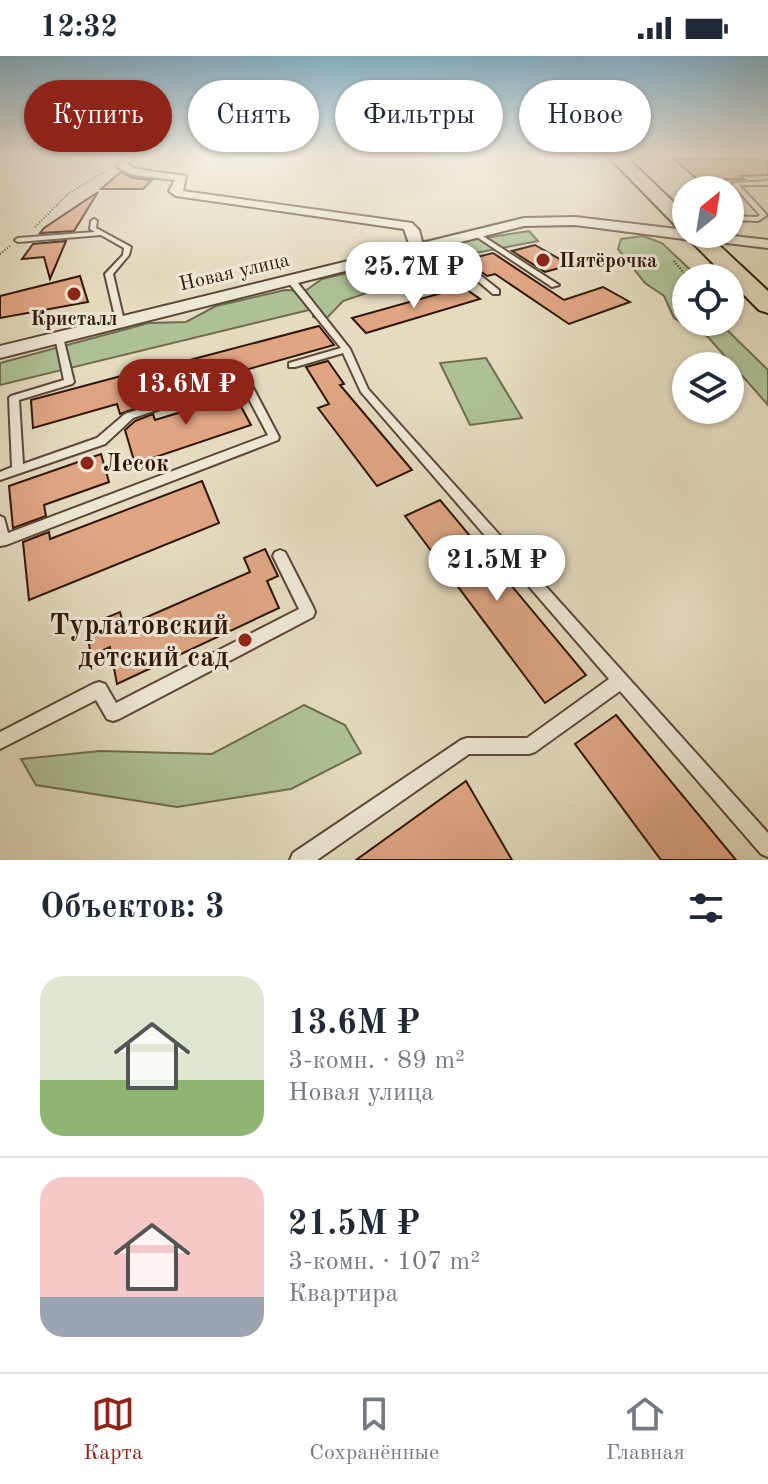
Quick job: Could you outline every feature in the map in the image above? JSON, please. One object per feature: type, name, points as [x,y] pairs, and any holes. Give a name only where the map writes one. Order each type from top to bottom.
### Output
[{"type":"highway","points":[[655,193],[672,209]]},
{"type":"highway","points":[[712,248],[768,305]]},
{"type":"highway","points":[[717,248],[768,288]]},
{"type":"street","points":[[177,193],[408,226],[413,230],[417,249]]},
{"type":"street","name":"Новая улица","points":[[0,352],[436,243],[549,220],[672,228]]},
{"type":"street","points":[[744,239],[768,244]]},
{"type":"lane","points":[[744,194],[764,215],[758,219],[744,218]]},
{"type":"lane","points":[[94,221],[93,229],[99,234],[128,247],[126,255],[109,274],[120,321]]},
{"type":"lane","points":[[18,240],[99,234]]},
{"type":"lane","points":[[476,234],[555,285]]},
{"type":"lane","points":[[436,243],[496,292]]},
{"type":"lane","points":[[291,280],[346,349],[364,390],[768,847]]},
{"type":"lane","points":[[18,469],[14,398],[69,382],[59,337]]},
{"type":"lane","points":[[292,365],[346,349]]},
{"type":"lane","points":[[0,476],[101,441],[129,416],[243,378],[274,437],[2,541],[0,521]]},
{"type":"lane","points":[[0,741],[99,690],[113,713],[308,612],[280,556]]},
{"type":"lane","points":[[300,860],[467,746],[529,746],[621,680]]},
{"type":"path","points":[[0,254],[70,193]]},
{"type":"green space","points":[[529,231],[538,241],[460,256],[462,276],[440,268],[343,301],[325,320],[313,317],[313,309],[0,385],[0,363],[149,323],[186,322],[216,306],[285,290],[305,291],[322,279],[443,250],[462,252],[465,241]]},
{"type":"green space","points":[[643,236],[662,243],[684,264],[672,264],[672,314],[664,296],[645,283],[618,249],[621,239]]},
{"type":"green space","points":[[733,336],[768,370],[768,405],[744,378],[744,352],[721,352],[708,337]]},
{"type":"green space","points":[[486,358],[522,418],[470,425],[440,363]]},
{"type":"green space","points":[[304,705],[345,725],[361,753],[291,789],[177,807],[36,785],[21,759],[100,751],[212,754]]},
{"type":"building","points":[[98,193],[74,231],[40,233]]},
{"type":"building","points":[[66,241],[50,279],[44,257],[22,259],[33,244]]},
{"type":"building","points":[[535,245],[570,265],[545,272],[512,251]]},
{"type":"building","points":[[493,253],[564,300],[603,287],[630,302],[569,324],[495,274],[487,276],[465,260]]},
{"type":"building","points":[[80,276],[88,302],[0,318],[0,296]]},
{"type":"building","points":[[463,287],[480,299],[366,333],[352,318]]},
{"type":"building","points":[[319,326],[334,345],[196,387],[186,361]]},
{"type":"building","points":[[328,361],[344,384],[340,385],[412,470],[377,486],[318,408],[329,404],[306,367]]},
{"type":"building","points":[[140,371],[150,403],[120,414],[117,404],[33,428],[31,400]]},
{"type":"building","points":[[231,388],[251,425],[135,464],[125,430],[135,421],[153,414],[155,420],[204,405],[201,398]]},
{"type":"building","points":[[101,454],[109,482],[44,505],[46,516],[13,528],[9,486]]},
{"type":"building","points":[[202,481],[219,523],[29,600],[23,542],[49,532],[50,539]]},
{"type":"building","points":[[440,500],[586,675],[545,703],[405,516]]},
{"type":"building","points":[[265,549],[278,576],[267,581],[279,608],[117,684],[110,647],[91,656],[86,626],[120,612],[124,627],[250,572],[244,558]]},
{"type":"building","points":[[616,715],[736,860],[661,860],[575,744]]},
{"type":"building","points":[[466,781],[512,860],[356,860]]},
{"type":"place","name":"Пятёрочка","points":[[543,260]]},
{"type":"place","name":"Кристалл","points":[[74,294]]},
{"type":"place","name":"Лесок","points":[[87,463]]},
{"type":"place","name":"Турлатовский детский сад","points":[[245,640]]}]
